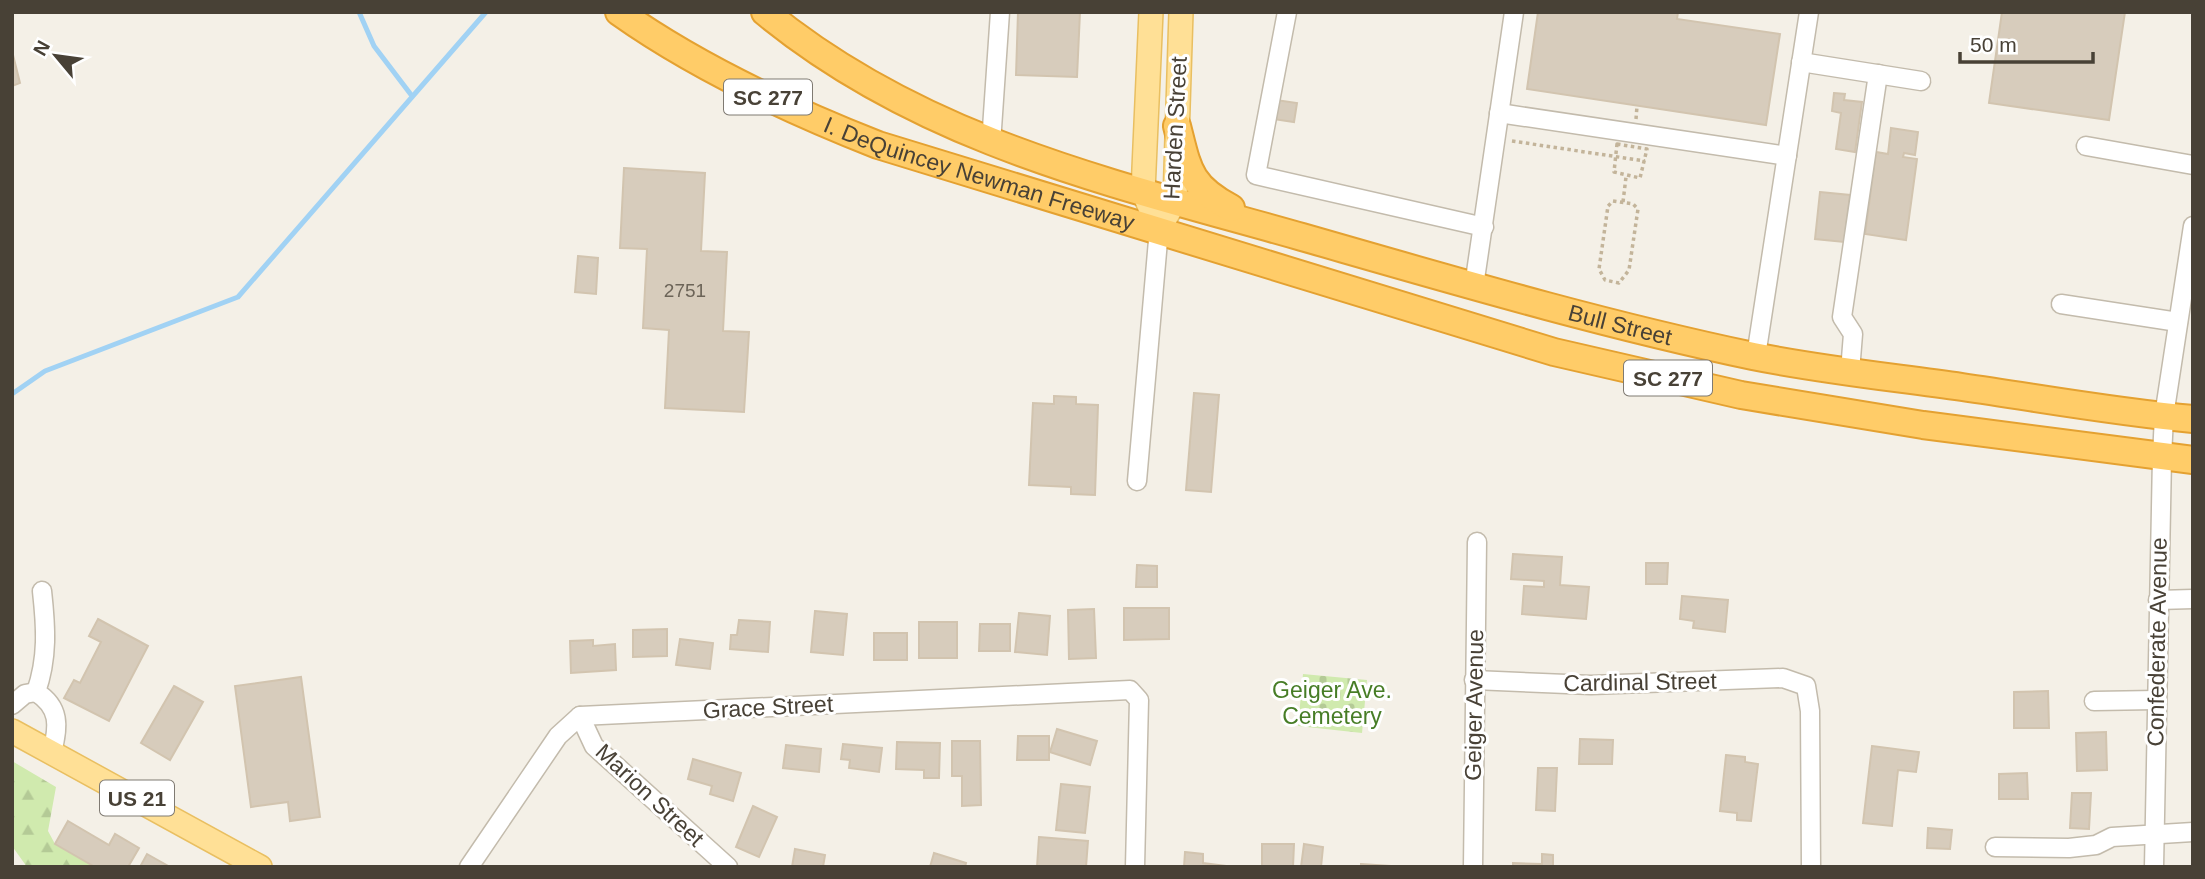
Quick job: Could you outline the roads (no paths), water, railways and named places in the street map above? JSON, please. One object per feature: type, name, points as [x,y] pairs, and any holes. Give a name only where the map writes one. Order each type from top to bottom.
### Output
[{"type":"highway","name":"I. DeQuincey Newman Freeway","points":[[619,12],[679,49],[810,117],[927,161],[1159,229]]},
{"type":"highway","name":"I. DeQuincey Newman Freeway","points":[[765,12],[802,41],[889,96],[991,143],[1143,191]]},
{"type":"highway","points":[[1177,126],[1187,164],[1196,184],[1209,196],[1266,227]]},
{"type":"highway","name":"Bull Street","points":[[1143,191],[1592,318],[1756,356],[2193,419]]},
{"type":"highway","name":"Bull Street","points":[[1159,229],[1554,352],[1728,392],[1923,425],[2193,460]]},
{"type":"main road","name":"Harden Street","points":[[1151,12],[1143,191],[1159,229]]},
{"type":"main road","name":"Harden Street","points":[[1159,229],[1175,201],[1181,12]]},
{"type":"main road","name":"US 21","points":[[12,731],[253,865]]},
{"type":"street","points":[[991,143],[1000,12]]},
{"type":"street","points":[[1287,12],[1256,176],[1483,227]]},
{"type":"street","points":[[1474,286],[1514,12]]},
{"type":"street","points":[[1756,356],[1809,12]]},
{"type":"street","points":[[1801,62],[1920,81]]},
{"type":"street","points":[[1850,371],[1853,334],[1842,317],[1878,74]]},
{"type":"street","points":[[1499,113],[1787,156]]},
{"type":"street","points":[[2086,146],[2193,165]]},
{"type":"street","name":"Confederate Avenue","points":[[2154,867],[2164,416],[2193,226]]},
{"type":"street","points":[[1137,481],[1159,229]]},
{"type":"street","points":[[2061,304],[2178,323]]},
{"type":"street","name":"Geiger Avenue","points":[[1473,867],[1476,542]]},
{"type":"street","points":[[36,692],[45,668],[46,629],[42,592]]},
{"type":"street","points":[[2158,600],[2193,599]]},
{"type":"street","name":"Cardinal Street","points":[[1474,680],[1591,685],[1783,678],[1806,687],[1810,711],[1811,867]]},
{"type":"street","name":"Grace Street","points":[[580,716],[1130,690],[1139,700],[1135,867]]},
{"type":"street","points":[[12,705],[25,694],[36,692],[50,701],[56,712],[57,734],[52,752]]},
{"type":"street","points":[[2094,701],[2156,700]]},
{"type":"street","points":[[469,867],[558,736],[580,716]]},
{"type":"street","name":"Marion Street","points":[[580,716],[594,746],[728,867]]},
{"type":"street","points":[[1995,847],[2069,848],[2096,845],[2112,837],[2155,832],[2193,832]]},
{"type":"waterway","points":[[359,12],[374,46],[412,96]]},
{"type":"waterway","points":[[12,394],[45,371],[238,297],[486,12]]},
{"type":"park label","name":"Geiger Ave. Cemetery","points":[[1332,703]]}]
